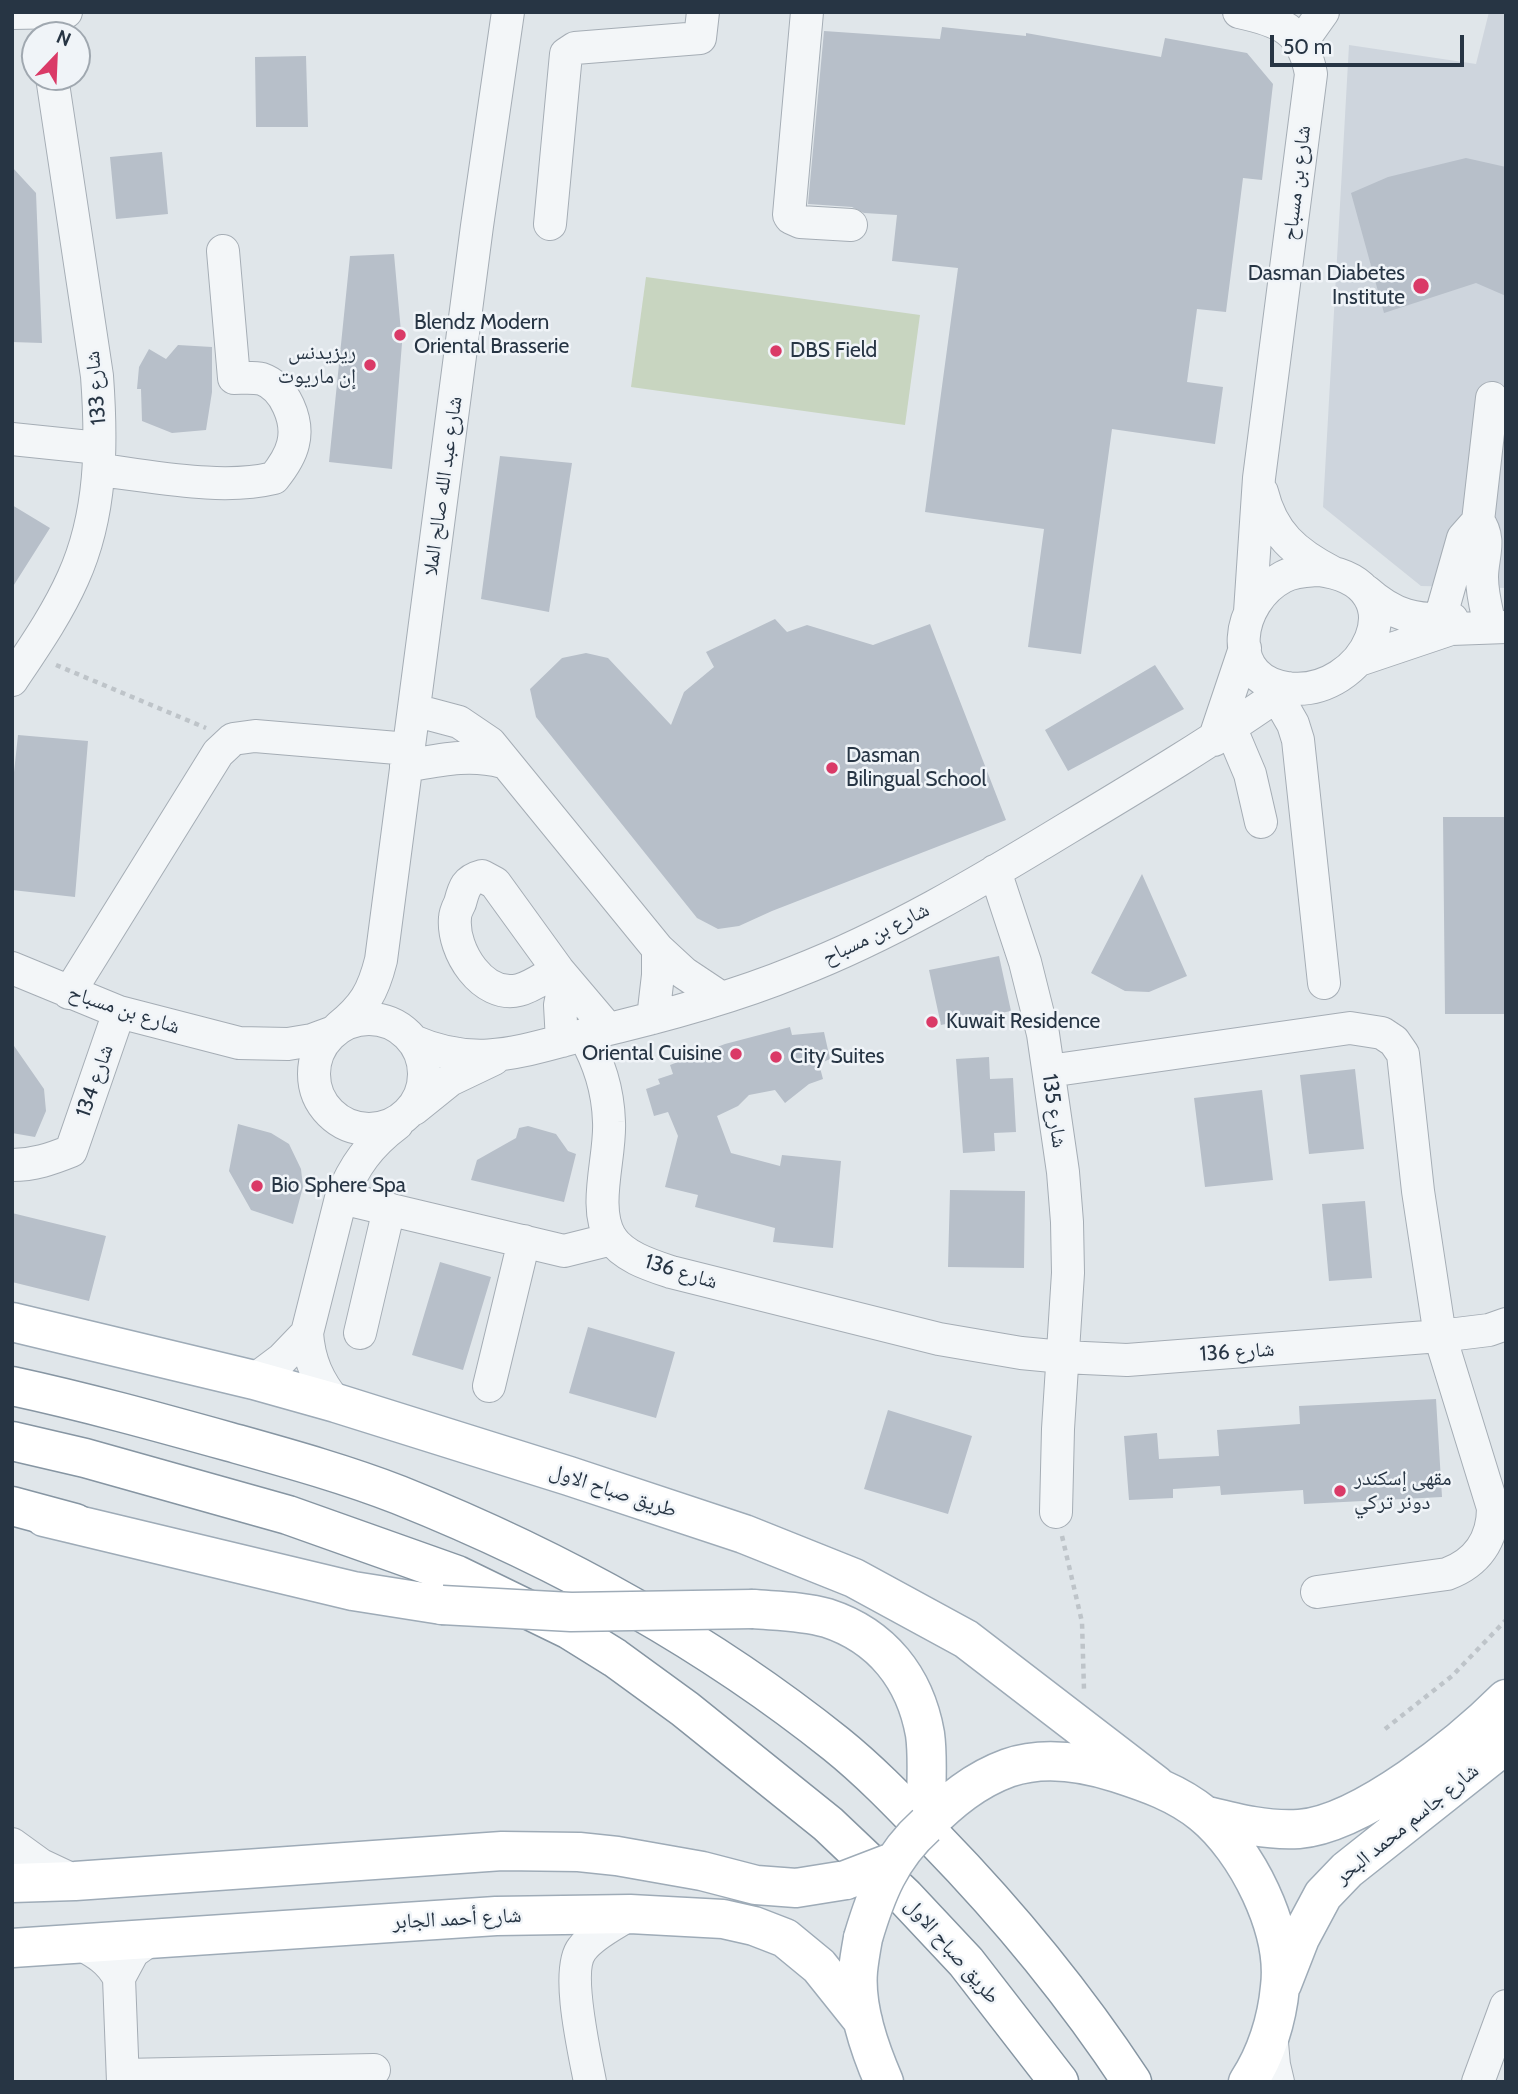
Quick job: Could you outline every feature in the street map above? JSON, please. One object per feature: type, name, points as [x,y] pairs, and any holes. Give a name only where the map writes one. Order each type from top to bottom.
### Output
[{"type":"main road","name":"طريق صباح الاول","points":[[12,1322],[254,1380],[336,1403],[744,1534],[854,1578],[966,1639],[1156,1785]]},
{"type":"main road","points":[[12,1386],[100,1406],[274,1454],[397,1494],[503,1540],[605,1592],[697,1646],[838,1745],[893,1796],[1008,1917],[1104,2039],[1132,2082]]},
{"type":"main road","name":"طريق صباح الاول","points":[[12,1441],[85,1458],[288,1515],[457,1575],[570,1630],[615,1658],[685,1709],[828,1824],[905,1897],[966,1962],[1059,2082]]},
{"type":"main road","points":[[12,1508],[353,1591],[442,1605],[571,1612],[753,1609],[827,1618],[859,1633],[884,1650],[904,1674],[917,1701],[925,1736],[926,1825]]},
{"type":"main road","name":"شارع جاسم محمد البحر","points":[[1204,1815],[1265,1829],[1301,1829],[1326,1824],[1362,1808],[1422,1770],[1483,1722],[1506,1699]]},
{"type":"main road","name":"شارع جاسم محمد البحر","points":[[1281,1986],[1300,1938],[1323,1895],[1347,1870],[1506,1744]]},
{"type":"main road","points":[[884,2082],[863,2021],[858,1973],[863,1938],[874,1900],[893,1862],[953,1798],[1009,1768],[1047,1761],[1091,1765],[1156,1785],[1204,1815],[1240,1853],[1265,1899],[1278,1950],[1281,1986],[1271,2032],[1259,2065],[1248,2082]]},
{"type":"main road","points":[[1466,1777],[1506,1777]]},
{"type":"main road","points":[[12,1883],[75,1881],[502,1851],[542,1851],[617,1856],[702,1871],[756,1885],[796,1888],[846,1880],[893,1862]]},
{"type":"main road","points":[[12,1902],[119,1896],[195,1873]]},
{"type":"main road","name":"شارع أحمد الجابر","points":[[17,1951],[77,1942],[496,1916],[630,1914],[723,1919],[754,1926],[785,1938],[819,1966],[863,2021]]},
{"type":"street","name":"شارع عبد الله صالح الملا","points":[[335,1030],[367,1000],[381,960],[508,12]]},
{"type":"street","points":[[550,224],[566,54],[575,48],[700,38],[703,12]]},
{"type":"street","points":[[807,12],[789,215],[800,222],[850,225]]},
{"type":"street","points":[[1239,12],[1273,20],[1289,29],[1301,43],[1323,12]]},
{"type":"street","name":"شارع بن مسباح","points":[[1250,612],[1259,478],[1311,74],[1301,43]]},
{"type":"street","name":"شارع 133","points":[[12,680],[64,598],[81,560],[92,524],[99,459],[97,376],[54,91]]},
{"type":"street","points":[[12,439],[218,484],[274,478],[294,442],[286,399],[275,386],[260,378],[234,378],[223,251]]},
{"type":"street","points":[[1440,620],[1463,538],[1478,521],[1492,398]]},
{"type":"street","name":"شارع بن مسباح","points":[[1259,478],[1267,511],[1280,532],[1299,553],[1332,572]]},
{"type":"street","points":[[1478,521],[1486,540],[1482,575],[1500,620]]},
{"type":"street","points":[[1324,983],[1298,740],[1283,692],[1255,674],[1247,662],[1245,630],[1250,612],[1261,594],[1285,576],[1308,571],[1332,572],[1349,578],[1394,612],[1411,617],[1500,620]]},
{"type":"street","points":[[1359,660],[1368,645],[1375,621],[1373,607],[1366,592]]},
{"type":"street","points":[[1283,692],[1331,680],[1359,660],[1451,629],[1500,620]]},
{"type":"street","points":[[1245,648],[1228,694],[1222,734],[1255,822]]},
{"type":"street","name":"شارع بن مسباح","points":[[406,1116],[450,1080],[505,1055],[653,1018],[794,973],[850,948],[995,871],[1222,734],[1283,692]]},
{"type":"street","points":[[414,710],[459,722],[490,743],[658,949],[684,973],[720,997]]},
{"type":"street","points":[[69,993],[218,753],[233,739],[271,736],[407,757],[486,758],[503,762]]},
{"type":"street","name":"شارع 135","points":[[995,871],[1025,962],[1049,1071],[1063,1172],[1068,1273],[1058,1429],[1056,1512]]},
{"type":"street","points":[[653,1018],[658,949]]},
{"type":"street","name":"شارع عبد الله صالح الملا","points":[[381,960],[390,1003],[411,1037]]},
{"type":"street","name":"شارع بن مسباح","points":[[12,968],[119,1012],[239,1043],[290,1068],[307,1082],[321,1103]]},
{"type":"street","points":[[341,1198],[564,1251],[612,1239],[603,1212],[609,1122],[605,1081],[584,1035],[561,1005],[561,974],[583,997],[584,1035]]},
{"type":"street","name":"شارع 134","points":[[12,1165],[28,1165],[71,1151],[119,1012]]},
{"type":"street","points":[[336,1403],[318,1378],[312,1364],[307,1333],[341,1198],[362,1156],[406,1116],[425,1082],[423,1060],[411,1037],[393,1024],[375,1019],[356,1020],[335,1030],[320,1047],[314,1063],[313,1081],[337,1144],[341,1198]]},
{"type":"street","points":[[1049,1071],[1350,1028],[1372,1030],[1389,1037],[1400,1048],[1406,1070],[1418,1191],[1440,1336],[1493,1508],[1496,1546],[1447,1574],[1318,1592]]},
{"type":"street","name":"شارع بن مسباح","points":[[239,1043],[288,1044],[312,1040],[335,1030]]},
{"type":"street","name":"شارع بن مسباح","points":[[411,1037],[446,1053],[476,1057],[505,1055]]},
{"type":"street","points":[[321,1103],[340,1122],[360,1130],[381,1129],[406,1116]]},
{"type":"street","points":[[360,1333],[389,1209]]},
{"type":"street","name":"شارع 136","points":[[612,1239],[635,1258],[671,1272],[939,1339],[1020,1353],[1127,1360],[1440,1336],[1489,1330],[1506,1324]]},
{"type":"street","points":[[489,1386],[524,1241]]},
{"type":"street","points":[[254,1380],[282,1359],[307,1333]]},
{"type":"street","points":[[12,1844],[41,1865],[75,1881]]},
{"type":"street","points":[[590,2082],[575,1996],[577,1958],[581,1949],[630,1914]]},
{"type":"street","points":[[119,1978],[133,1952],[154,1937]]},
{"type":"street","points":[[77,1942],[112,1965],[119,1978],[123,2078],[374,2070]]},
{"type":"street","points":[[1478,2082],[1506,2006]]},
{"type":"street","points":[[1271,2032],[1273,2065],[1278,2082]]},
{"type":"path","points":[[29,654],[233,739]]},
{"type":"path","points":[[1056,1512],[1082,1622],[1086,1732]]},
{"type":"path","points":[[1385,1729],[1452,1676],[1506,1620]]},
{"type":"shaded area","name":"Dasman Diabetes Institute","points":[[1489,12],[1506,12],[1506,588],[1421,586],[1323,507],[1349,45],[1476,64]]},
{"type":"green space","name":"DBS Field","points":[[646,277],[920,315],[905,425],[631,387]]},
{"type":"building","points":[[942,27],[1026,36],[1026,33],[1161,57],[1165,38],[1247,53],[1273,84],[1262,180],[1243,178],[1226,312],[1197,309],[1187,382],[1223,387],[1215,444],[1112,429],[1081,654],[1028,647],[1044,529],[925,512],[958,268],[892,261],[897,215],[864,213],[852,207],[808,204],[824,31],[940,39]]},
{"type":"building","points":[[306,56],[308,127],[256,127],[255,57]]},
{"type":"building","points":[[162,152],[168,214],[116,219],[110,157]]},
{"type":"building","points":[[1466,158],[1506,167],[1506,296],[1476,283],[1384,313],[1351,193],[1388,177]]},
{"type":"building","points":[[12,167],[36,193],[42,343],[12,342]]},
{"type":"building","name":"ريزيدنس إن ماريوت","points":[[394,254],[402,343],[392,469],[329,462],[350,256]]},
{"type":"building","points":[[178,345],[212,347],[212,392],[206,430],[172,433],[142,421],[141,389],[137,389],[139,367],[149,349],[166,359]]},
{"type":"building","points":[[500,456],[572,463],[549,612],[481,599]]},
{"type":"building","points":[[12,505],[50,528],[12,588]]},
{"type":"building","name":"Dasman Bilingual School","points":[[775,619],[787,632],[807,625],[873,645],[930,624],[1006,820],[739,926],[718,929],[697,918],[536,717],[530,689],[562,658],[586,653],[608,658],[671,725],[684,692],[714,667],[706,652]]},
{"type":"building","points":[[1155,665],[1184,709],[1068,771],[1045,730]]},
{"type":"building","points":[[18,735],[88,741],[75,897],[12,890],[12,791]]},
{"type":"building","points":[[1443,817],[1506,817],[1506,1014],[1445,1014]]},
{"type":"building","points":[[1142,874],[1187,976],[1149,992],[1125,991],[1091,973]]},
{"type":"building","points":[[999,956],[1011,1011],[941,1025],[929,970]]},
{"type":"building","points":[[790,1027],[792,1035],[824,1032],[830,1059],[819,1064],[823,1079],[809,1084],[785,1103],[775,1090],[749,1095],[738,1106],[717,1116],[731,1153],[780,1166],[782,1155],[841,1161],[833,1248],[773,1242],[775,1228],[695,1207],[698,1195],[665,1187],[678,1136],[668,1112],[654,1116],[646,1089],[660,1084],[658,1079],[673,1074],[670,1065],[725,1044]]},
{"type":"building","points":[[12,1043],[44,1089],[46,1111],[35,1137],[12,1133]]},
{"type":"building","points":[[989,1057],[990,1079],[1013,1078],[1016,1132],[994,1133],[995,1151],[963,1153],[956,1059]]},
{"type":"building","points":[[1355,1069],[1364,1149],[1309,1154],[1300,1075]]},
{"type":"building","points":[[1262,1090],[1273,1180],[1205,1187],[1194,1098]]},
{"type":"building","points":[[238,1124],[271,1133],[289,1144],[301,1169],[303,1187],[293,1224],[251,1210],[229,1171]]},
{"type":"building","points":[[528,1126],[556,1134],[568,1151],[576,1154],[564,1202],[471,1180],[477,1160],[516,1138],[519,1128]]},
{"type":"building","points":[[950,1190],[1025,1191],[1024,1268],[948,1267]]},
{"type":"building","points":[[1365,1201],[1372,1278],[1329,1281],[1322,1204]]},
{"type":"building","points":[[12,1213],[106,1236],[89,1301],[12,1282]]},
{"type":"building","points":[[440,1262],[491,1277],[463,1370],[412,1355]]},
{"type":"building","points":[[588,1327],[675,1352],[656,1418],[569,1393]]},
{"type":"building","points":[[1436,1399],[1442,1497],[1304,1504],[1303,1490],[1221,1495],[1220,1486],[1173,1489],[1173,1498],[1129,1500],[1124,1436],[1157,1433],[1159,1459],[1219,1456],[1217,1430],[1300,1424],[1299,1406]]},
{"type":"building","points":[[888,1410],[972,1436],[948,1514],[864,1489]]},
{"type":"place","name":"Dasman Diabetes Institute","points":[[1421,286]]},
{"type":"place","name":"Blendz Modern Oriental Brasserie","points":[[400,335]]},
{"type":"place","name":"DBS Field","points":[[776,351]]},
{"type":"place","name":"ريزيدنس إن ماريوت","points":[[370,365]]},
{"type":"place","name":"Dasman Bilingual School","points":[[832,768]]},
{"type":"place","name":"Kuwait Residence","points":[[932,1022]]},
{"type":"place","name":"Oriental Cuisine","points":[[736,1054]]},
{"type":"place","name":"City Suites","points":[[776,1057]]},
{"type":"place","name":"Bio Sphere Spa","points":[[257,1186]]},
{"type":"place","name":"مقهى إسكندر دونر تركي","points":[[1340,1491]]}]
